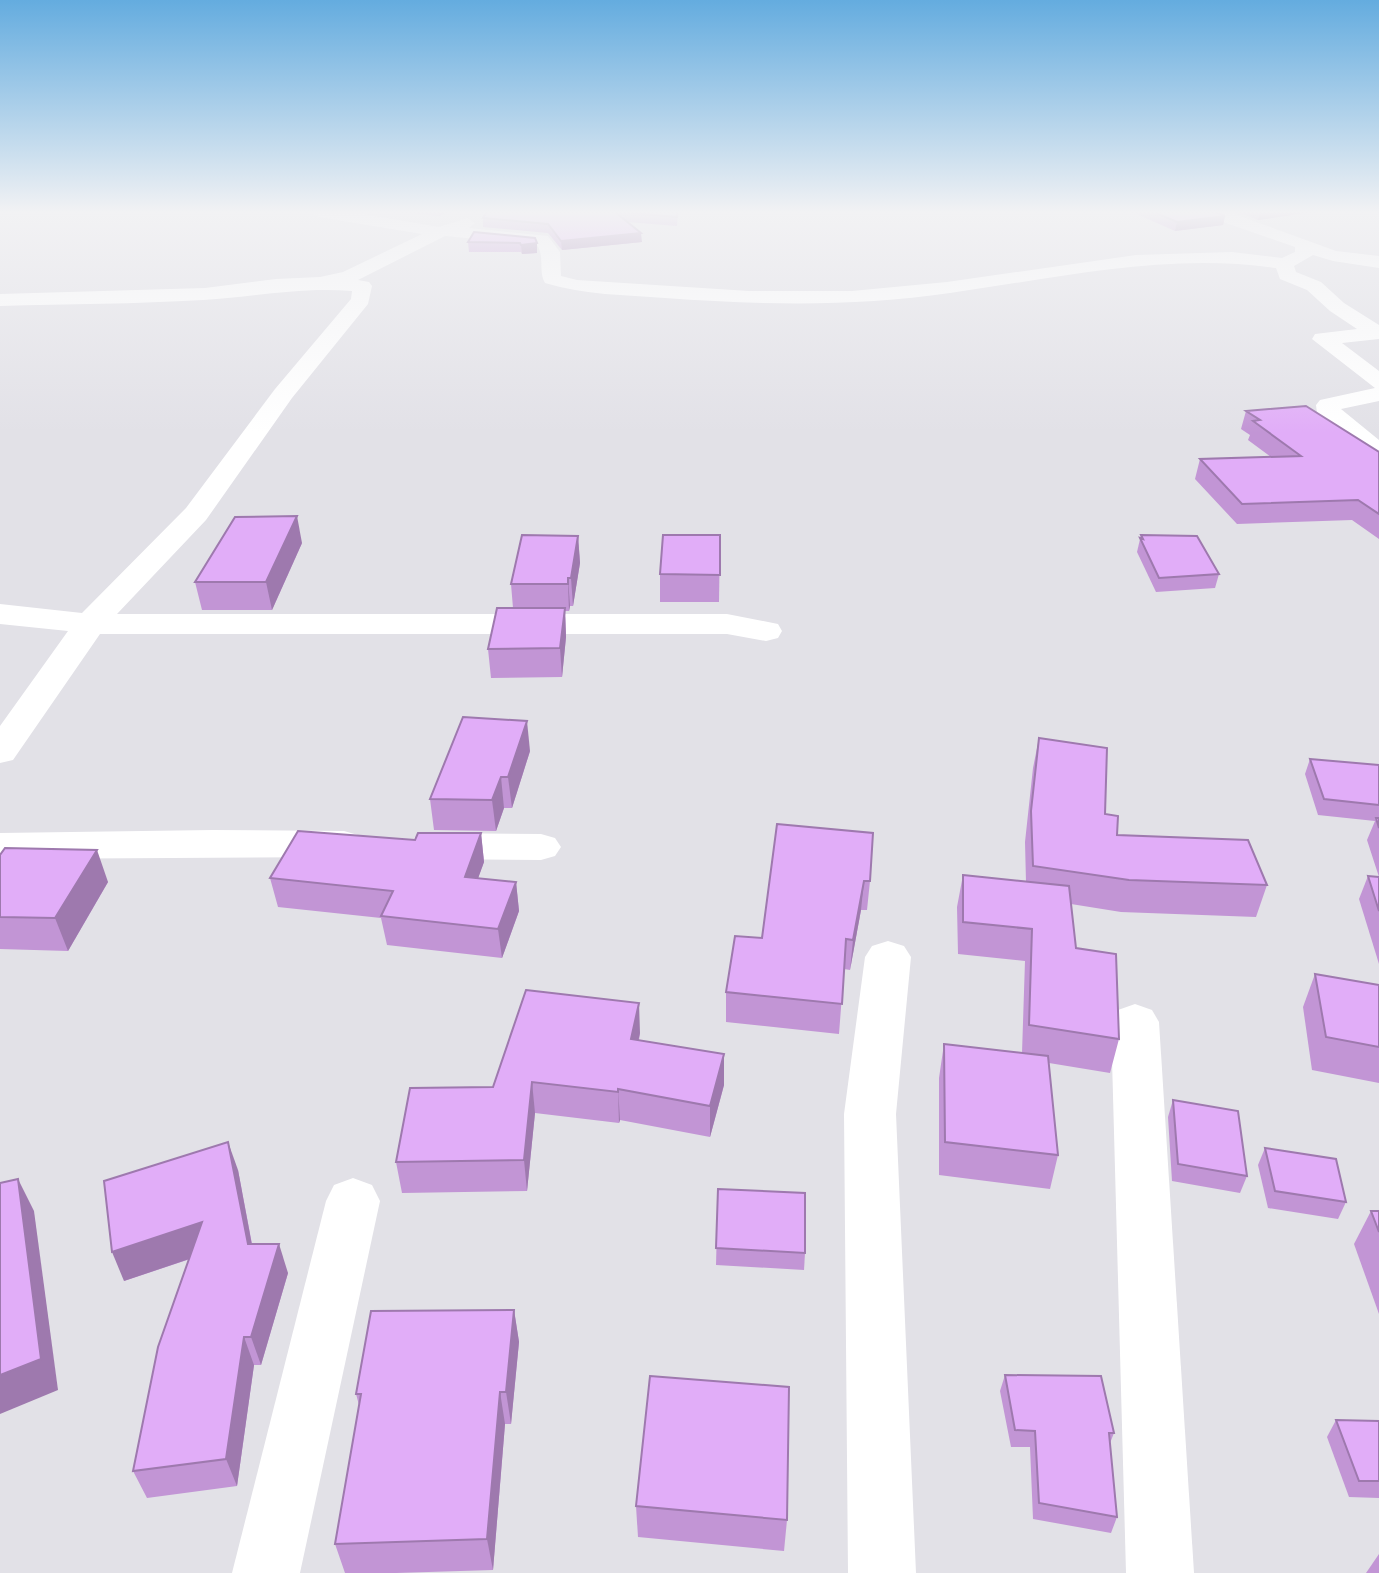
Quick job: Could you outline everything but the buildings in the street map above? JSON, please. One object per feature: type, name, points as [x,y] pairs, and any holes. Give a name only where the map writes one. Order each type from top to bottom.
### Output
[{"type":"street","points":[[0,300],[205,294],[273,285]]},
{"type":"street","points":[[0,751],[90,624],[195,514],[290,385],[361,300],[362,286],[354,285]]},
{"type":"street","points":[[589,285],[750,296],[861,296],[972,285]]},
{"type":"street","points":[[1313,285],[1337,307],[1378,333]]},
{"type":"street","points":[[1378,333],[1323,339],[1379,382]]},
{"type":"street","points":[[1379,394],[1328,405],[1329,413],[1379,452]]},
{"type":"street","points":[[0,614],[90,624],[727,624],[766,631]]},
{"type":"street","points":[[0,846],[213,843],[541,847]]},
{"type":"street","points":[[882,1573],[870,1114],[888,957]]},
{"type":"street","points":[[1135,1022],[1160,1573]]},
{"type":"street","points":[[266,1573],[353,1201]]}]
